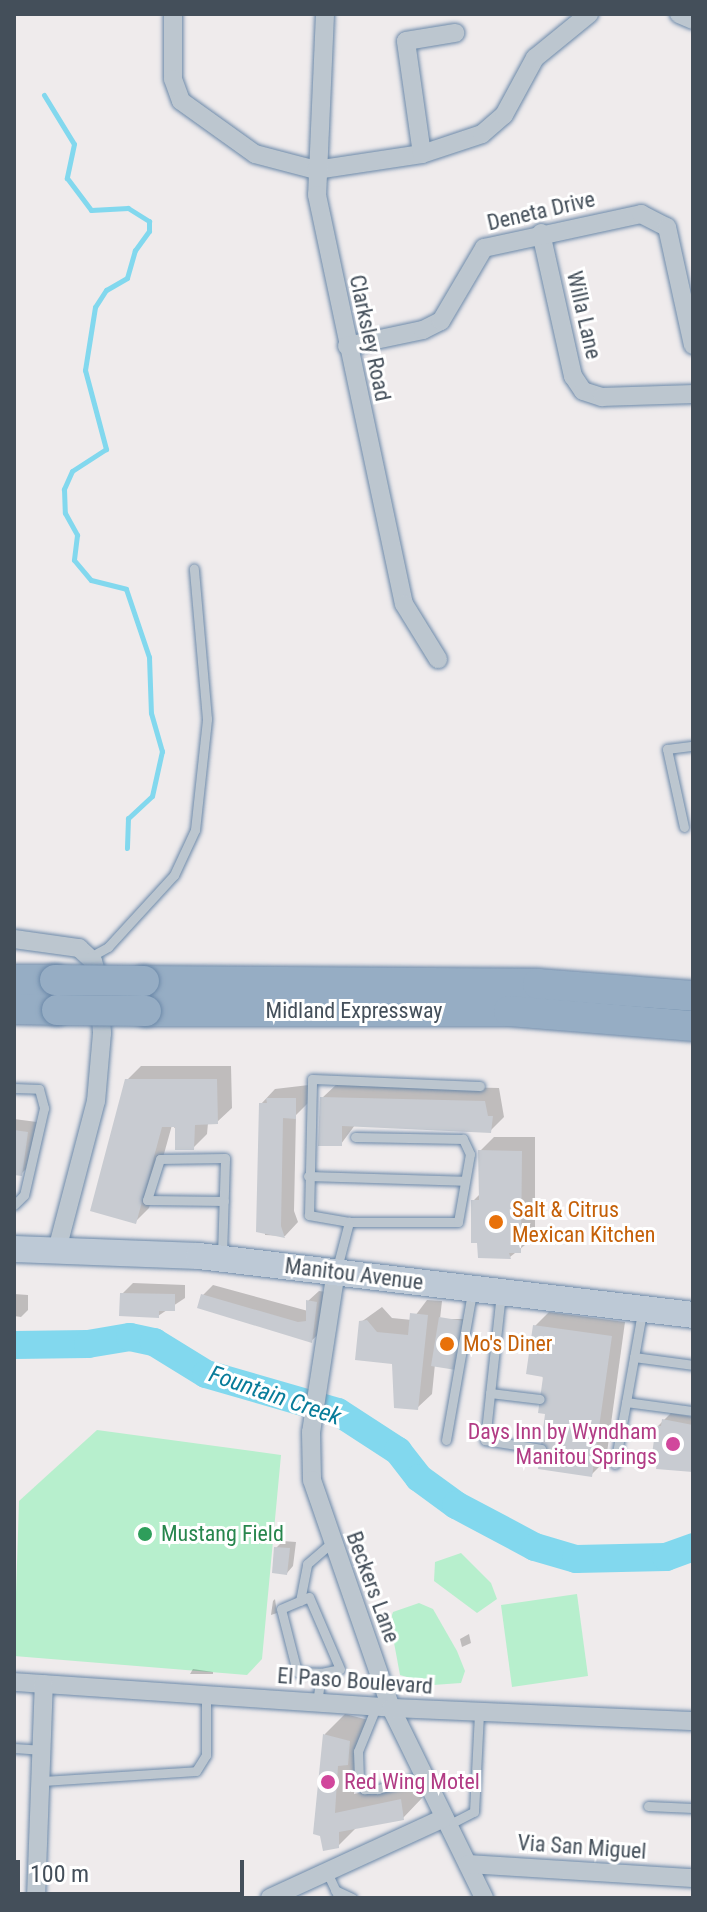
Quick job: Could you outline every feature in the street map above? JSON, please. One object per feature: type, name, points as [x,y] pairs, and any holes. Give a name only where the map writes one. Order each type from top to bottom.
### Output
[{"type":"highway","points":[[396,982],[693,975]]},
{"type":"highway","name":"Midland Expressway","points":[[14,980],[56,995],[509,1011],[693,1026]]},
{"type":"highway","name":"Midland Expressway","points":[[145,996],[396,982],[567,985],[693,996]]},
{"type":"highway","name":"Midland Expressway","points":[[14,1009],[56,995]]},
{"type":"main road","name":"Manitou Avenue","points":[[14,1249],[222,1259],[693,1315]]},
{"type":"street","points":[[173,14],[173,79],[181,101],[255,154],[316,170],[422,154],[465,143],[495,124],[535,58],[589,14]]},
{"type":"street","name":"Clarksley Road","points":[[325,14],[316,170],[347,346],[404,604],[438,659]]},
{"type":"street","points":[[679,14],[693,20]]},
{"type":"street","points":[[422,154],[406,41],[455,33]]},
{"type":"street","name":"Deneta Drive","points":[[347,346],[434,326],[448,312],[484,248],[541,233],[641,214],[661,221],[671,238],[693,345]]},
{"type":"street","name":"Willa Lane","points":[[541,233],[573,376],[583,391],[602,397],[693,394]]},
{"type":"street","points":[[14,939],[67,944],[90,957],[100,994],[100,1070],[92,1122],[57,1250]]},
{"type":"street","name":"Beckers Lane","points":[[336,1271],[311,1432],[312,1480],[384,1707],[424,1776],[484,1898]]},
{"type":"street","name":"El Paso Boulevard","points":[[14,1682],[384,1707],[693,1721]]},
{"type":"street","points":[[36,1898],[43,1781],[44,1684]]},
{"type":"street","points":[[270,1898],[326,1870],[446,1821]]},
{"type":"street","name":"Via San Miguel","points":[[468,1864],[693,1878]]},
{"type":"lane","points":[[90,957],[108,947],[174,875],[195,830],[207,719],[194,569]]},
{"type":"lane","points":[[684,827],[667,749],[693,746]]},
{"type":"lane","points":[[355,1137],[463,1139],[470,1154],[458,1222],[349,1222],[309,1215],[312,1079],[480,1086]]},
{"type":"lane","points":[[14,1088],[39,1089],[44,1108],[24,1195],[14,1205]]},
{"type":"lane","points":[[222,1259],[224,1201],[225,1158],[160,1159],[147,1200],[224,1201]]},
{"type":"lane","points":[[308,1176],[463,1181]]},
{"type":"lane","points":[[336,1271],[349,1222]]},
{"type":"lane","points":[[446,1440],[472,1288]]},
{"type":"lane","points":[[502,1292],[485,1440],[541,1449]]},
{"type":"lane","points":[[615,1464],[643,1309]]},
{"type":"lane","points":[[634,1357],[693,1365]]},
{"type":"lane","points":[[490,1393],[540,1399]]},
{"type":"lane","points":[[626,1402],[693,1411]]},
{"type":"lane","points":[[300,1601],[300,1581],[307,1564],[332,1542]]},
{"type":"lane","points":[[309,1597],[340,1669],[321,1673],[297,1672],[281,1609],[309,1597]]},
{"type":"lane","points":[[317,1703],[321,1673]]},
{"type":"lane","points":[[43,1781],[196,1771],[206,1755],[206,1695]]},
{"type":"lane","points":[[384,1707],[358,1751],[359,1782],[364,1789],[378,1789],[424,1776]]},
{"type":"lane","points":[[446,1821],[474,1812],[479,1712]]},
{"type":"lane","points":[[14,1748],[43,1750]]},
{"type":"lane","points":[[648,1806],[693,1808]]},
{"type":"lane","points":[[326,1870],[337,1894],[352,1898]]},
{"type":"green space","name":"Mustang Field","points":[[97,1430],[281,1455],[262,1659],[247,1675],[14,1656],[19,1501]]},
{"type":"green space","points":[[461,1553],[491,1583],[497,1599],[477,1613],[434,1581],[435,1562]]},
{"type":"green space","points":[[577,1594],[588,1676],[512,1687],[501,1605]]},
{"type":"green space","points":[[419,1603],[433,1609],[457,1651],[465,1671],[461,1683],[433,1685],[400,1675],[390,1621],[393,1612]]},
{"type":"building","points":[[125,1079],[217,1079],[218,1124],[195,1125],[194,1150],[175,1150],[175,1127],[162,1127],[136,1224],[90,1211]]},
{"type":"building","points":[[320,1097],[485,1101],[488,1116],[493,1116],[491,1133],[342,1126],[342,1146],[318,1146]]},
{"type":"building","points":[[266,1098],[296,1098],[296,1119],[283,1118],[281,1226],[285,1238],[256,1232],[259,1103],[267,1103]]},
{"type":"building","points":[[14,1130],[28,1132],[22,1176],[14,1175]]},
{"type":"building","name":"Salt & Citrus Mexican Kitchen","points":[[478,1150],[522,1151],[521,1253],[509,1253],[511,1259],[478,1258],[477,1243],[471,1243],[471,1200],[479,1200]]},
{"type":"building","points":[[120,1293],[175,1294],[175,1311],[159,1311],[159,1318],[119,1316]]},
{"type":"building","points":[[201,1294],[298,1322],[306,1321],[306,1300],[317,1302],[312,1343],[197,1308]]},
{"type":"building","points":[[410,1313],[428,1315],[418,1410],[394,1408],[392,1364],[355,1360],[359,1321],[367,1320],[377,1332],[408,1335]]},
{"type":"building","name":"Mo's Diner","points":[[439,1317],[464,1321],[456,1370],[431,1366]]},
{"type":"building","points":[[533,1325],[612,1336],[592,1477],[538,1469],[545,1414],[538,1413],[543,1377],[526,1374]]},
{"type":"building","name":"Days Inn by Wyndham Manitou Springs","points":[[662,1419],[693,1425],[693,1472],[656,1469],[657,1462],[651,1461],[656,1426],[661,1426]]},
{"type":"building","points":[[274,1547],[290,1548],[287,1575],[272,1573]]},
{"type":"building","name":"Red Wing Motel","points":[[323,1734],[350,1741],[348,1765],[338,1766],[335,1813],[401,1799],[404,1820],[339,1832],[339,1848],[323,1851],[320,1836],[313,1834]]},
{"type":"waterway","points":[[44,95],[74,144],[67,178],[91,210],[128,208],[149,221],[149,231],[135,250],[127,278],[106,290],[95,307],[85,370],[106,449],[72,471],[64,489],[65,513],[77,535],[74,560],[91,580],[126,589],[149,657],[151,713],[162,751],[152,796],[128,818],[127,848]]},
{"type":"waterway","name":"Fountain Creek","points":[[14,1345],[88,1344],[130,1337],[154,1342],[206,1374],[338,1412],[398,1451],[419,1478],[456,1505],[535,1547],[576,1559],[666,1557],[693,1547]]},
{"type":"place","name":"Salt & Citrus Mexican Kitchen","points":[[496,1222]]},
{"type":"place","name":"Mo's Diner","points":[[447,1344]]},
{"type":"place","name":"Days Inn by Wyndham Manitou Springs","points":[[673,1444]]},
{"type":"place","name":"Mustang Field","points":[[145,1534]]},
{"type":"place","name":"Red Wing Motel","points":[[328,1782]]}]
